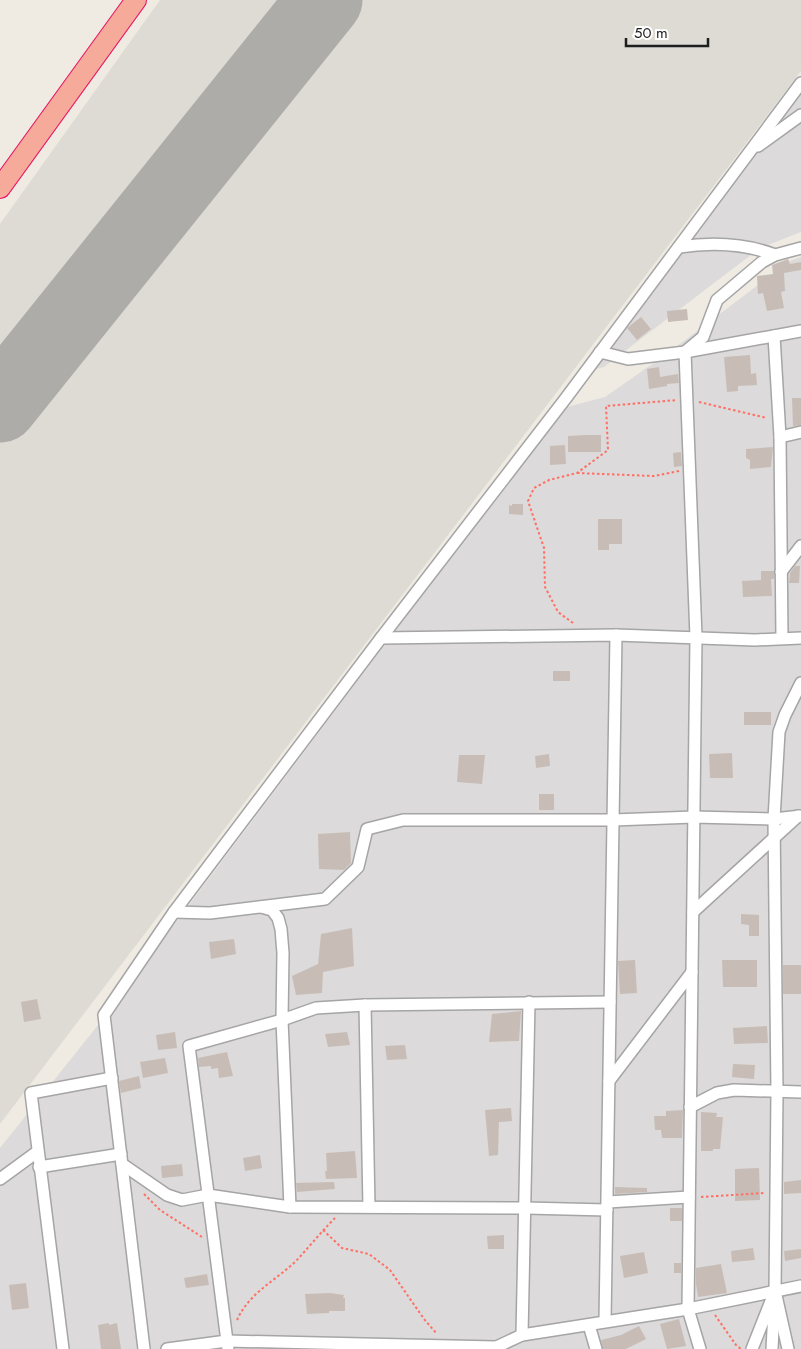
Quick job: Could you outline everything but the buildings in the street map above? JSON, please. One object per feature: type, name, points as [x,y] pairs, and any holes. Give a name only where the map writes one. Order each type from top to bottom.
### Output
[{"type":"highway","points":[[0,188],[136,0]]},
{"type":"street","points":[[144,1349],[104,1015],[174,912],[600,352],[801,83]]},
{"type":"street","points":[[747,155],[801,115]]},
{"type":"street","points":[[679,247],[714,243],[756,248],[775,255]]},
{"type":"street","points":[[685,352],[703,337],[717,300],[762,262],[775,255],[801,248]]},
{"type":"street","points":[[600,352],[628,359],[685,352],[801,331]]},
{"type":"street","points":[[774,336],[780,437],[782,638]]},
{"type":"street","points":[[685,352],[688,469],[696,637],[688,1309],[700,1349]]},
{"type":"street","points":[[780,437],[801,432]]},
{"type":"street","points":[[781,572],[801,546]]},
{"type":"street","points":[[381,638],[589,635],[755,640],[801,638]]},
{"type":"street","points":[[605,1321],[616,635]]},
{"type":"street","points":[[772,1349],[775,1291],[778,1092],[774,819],[779,732],[801,683]]},
{"type":"street","points":[[210,913],[325,899],[358,867],[367,829],[403,820],[613,820],[694,816],[774,819],[800,815]]},
{"type":"street","points":[[693,912],[800,815]]},
{"type":"street","points":[[174,912],[210,913],[264,907],[272,910],[278,918],[282,929],[283,953],[282,1020],[290,1207]]},
{"type":"street","points":[[609,1081],[692,972]]},
{"type":"street","points":[[522,1335],[529,1002]]},
{"type":"street","points":[[228,1345],[189,1046],[282,1020],[316,1008],[365,1005],[610,1002]]},
{"type":"street","points":[[365,1005],[369,1207]]},
{"type":"street","points":[[63,1349],[30,1093],[112,1078]]},
{"type":"street","points":[[690,1107],[717,1093],[734,1090],[801,1092]]},
{"type":"street","points":[[0,1179],[37,1152]]},
{"type":"street","points":[[39,1167],[122,1159],[167,1195],[178,1200],[208,1195],[290,1207],[526,1208],[607,1206],[689,1197]]},
{"type":"street","points":[[167,1349],[228,1345],[454,1346],[495,1348],[522,1335],[688,1309],[801,1286]]},
{"type":"street","points":[[752,1349],[775,1291]]},
{"type":"street","points":[[775,1291],[788,1349]]},
{"type":"street","points":[[589,1325],[596,1349]]},
{"type":"path","points":[[577,473],[608,450],[606,406],[686,399],[779,421]]},
{"type":"path","points":[[589,635],[558,612],[545,587],[544,548],[528,501],[534,488],[549,480],[577,473],[654,476],[688,469]]},
{"type":"path","points":[[140,1189],[160,1210],[215,1245]]},
{"type":"path","points":[[689,1197],[776,1193]]},
{"type":"path","points":[[228,1345],[242,1308],[295,1261],[345,1208]]},
{"type":"path","points":[[323,1230],[342,1248],[369,1254],[390,1270],[436,1334],[454,1346]]},
{"type":"path","points":[[707,1305],[736,1345],[741,1349]]},
{"type":"shaded area","points":[[160,0],[801,0],[801,71],[0,1124],[0,224]]},
{"type":"shaded area","points":[[801,82],[801,232],[760,248],[604,367],[581,373]]},
{"type":"shaded area","points":[[801,257],[801,1349],[0,1349],[0,1148],[110,1010],[563,408],[605,397],[668,353],[790,261]]},
{"type":"runway","points":[[0,405],[325,0]]}]
